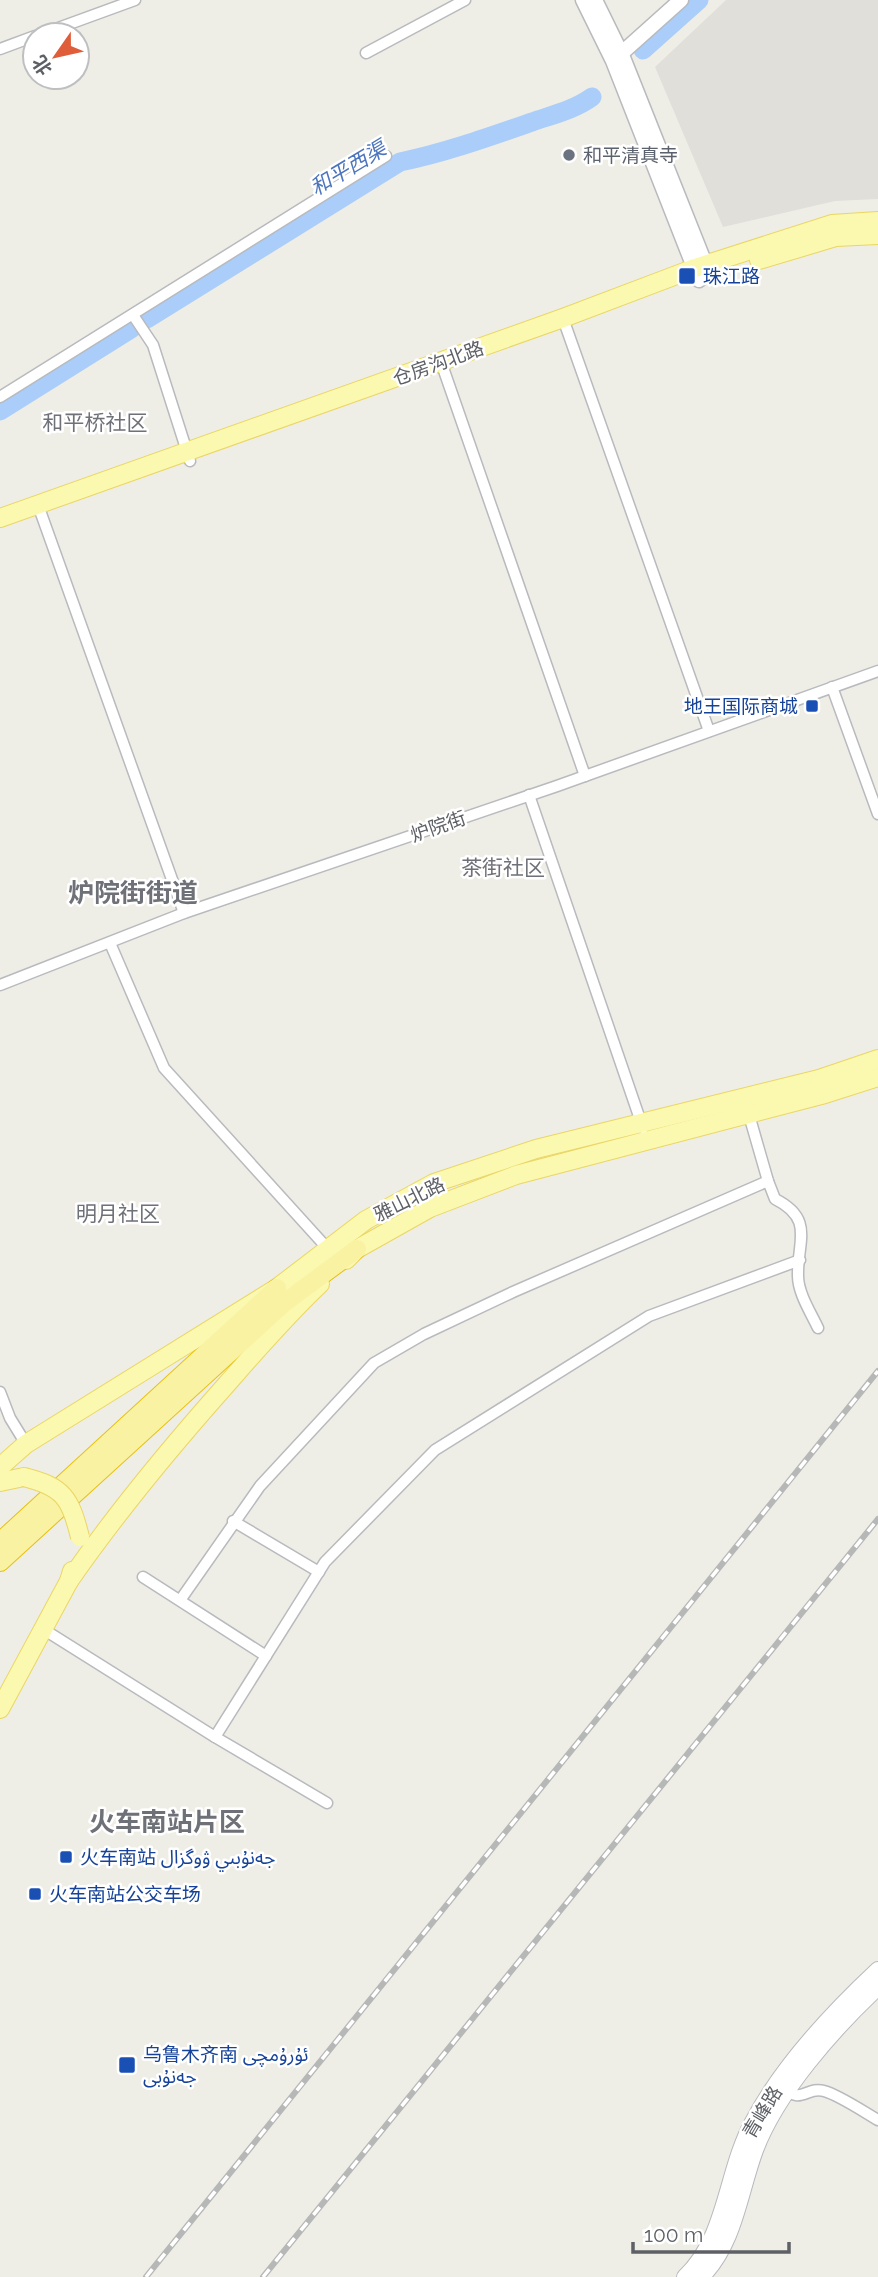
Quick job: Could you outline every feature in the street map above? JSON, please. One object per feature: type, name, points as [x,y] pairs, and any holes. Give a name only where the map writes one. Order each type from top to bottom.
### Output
[{"type":"highway","name":"雅山北路","points":[[0,1562],[284,1303],[357,1249]]},
{"type":"highway","points":[[0,1542],[277,1288]]},
{"type":"main road","name":"仓房沟北路","points":[[0,518],[39,509],[442,367],[832,224],[878,220]]},
{"type":"main road","name":"仓房沟北路","points":[[442,367],[566,327],[702,272],[836,237],[878,235]]},
{"type":"main road","name":"仓房沟北路","points":[[0,529],[39,509]]},
{"type":"main road","name":"雅山北路","points":[[0,1467],[26,1444],[277,1288],[366,1220],[434,1183],[536,1150],[819,1079],[878,1059]]},
{"type":"main road","name":"雅山北路","points":[[69,1581],[111,1522],[205,1409],[292,1310],[357,1249],[430,1208],[516,1175],[749,1115],[878,1077]]},
{"type":"main road","points":[[0,1482],[24,1477],[46,1483],[60,1492],[74,1514],[80,1537],[69,1581],[0,1709]]},
{"type":"main road","name":"青峰路","points":[[701,2277],[718,2256],[731,2229],[756,2148],[783,2087],[835,2013],[878,1970]]},
{"type":"main road","name":"青峰路","points":[[685,2277],[694,2268],[713,2237],[753,2122],[878,1987]]},
{"type":"street","points":[[78,21],[135,0]]},
{"type":"street","points":[[366,53],[464,0]]},
{"type":"street","points":[[583,0],[617,58]]},
{"type":"street","points":[[595,0],[702,272]]},
{"type":"street","points":[[617,58],[681,0]]},
{"type":"street","points":[[0,49],[21,42]]},
{"type":"street","points":[[0,397],[386,156]]},
{"type":"street","points":[[133,315],[153,345],[189,456]]},
{"type":"street","points":[[566,327],[709,731]]},
{"type":"street","points":[[442,367],[585,776]]},
{"type":"street","points":[[39,509],[184,913]]},
{"type":"street","name":"炉院街","points":[[0,985],[184,913],[585,776],[878,670]]},
{"type":"street","points":[[832,687],[878,814]]},
{"type":"street","points":[[529,795],[647,1141]]},
{"type":"street","points":[[110,943],[164,1068],[328,1249]]},
{"type":"street","points":[[749,1115],[775,1199],[789,1206],[799,1220],[803,1237],[798,1278],[818,1328]]},
{"type":"street","points":[[181,1599],[260,1486],[374,1363],[424,1334],[513,1292],[768,1181]]},
{"type":"street","points":[[215,1737],[325,1562],[435,1450],[649,1316],[800,1260]]},
{"type":"street","points":[[0,1392],[9,1418],[26,1444]]},
{"type":"street","points":[[233,1521],[319,1572]]},
{"type":"street","points":[[143,1577],[266,1656]]},
{"type":"street","points":[[43,1629],[215,1737],[327,1803]]},
{"type":"street","points":[[783,2087],[794,2096],[823,2090],[878,2120]]},
{"type":"shaded area","points":[[726,0],[878,0],[878,199],[835,201],[723,227],[655,67]]},
{"type":"waterway","name":"和平西渠","points":[[643,50],[699,0]]},
{"type":"waterway","name":"和平西渠","points":[[147,319],[400,162],[450,149],[570,109],[592,97]]},
{"type":"waterway","name":"和平西渠","points":[[0,411],[131,329]]},
{"type":"railway","points":[[146,2277],[878,1371]]},
{"type":"railway","points":[[263,2277],[878,1519]]},
{"type":"place","name":"和平清真寺","points":[[569,155]]},
{"type":"place","name":"珠江路","points":[[687,276]]},
{"type":"place","name":"地王国际商城","points":[[812,706]]},
{"type":"place","name":"火车南站 جەنۇبىي ۋوگزال","points":[[66,1857]]},
{"type":"place","name":"火车南站公交车场","points":[[35,1894]]},
{"type":"place","name":"乌鲁木齐南 ئۇرۇمچى جەنۇبى","points":[[127,2065]]},
{"type":"district","name":"和平桥社区","points":[[95,422]]},
{"type":"district","name":"茶街社区","points":[[503,867]]},
{"type":"district","name":"炉院街街道","points":[[133,893]]},
{"type":"district","name":"明月社区","points":[[118,1213]]},
{"type":"district","name":"火车南站片区","points":[[167,1822]]}]
